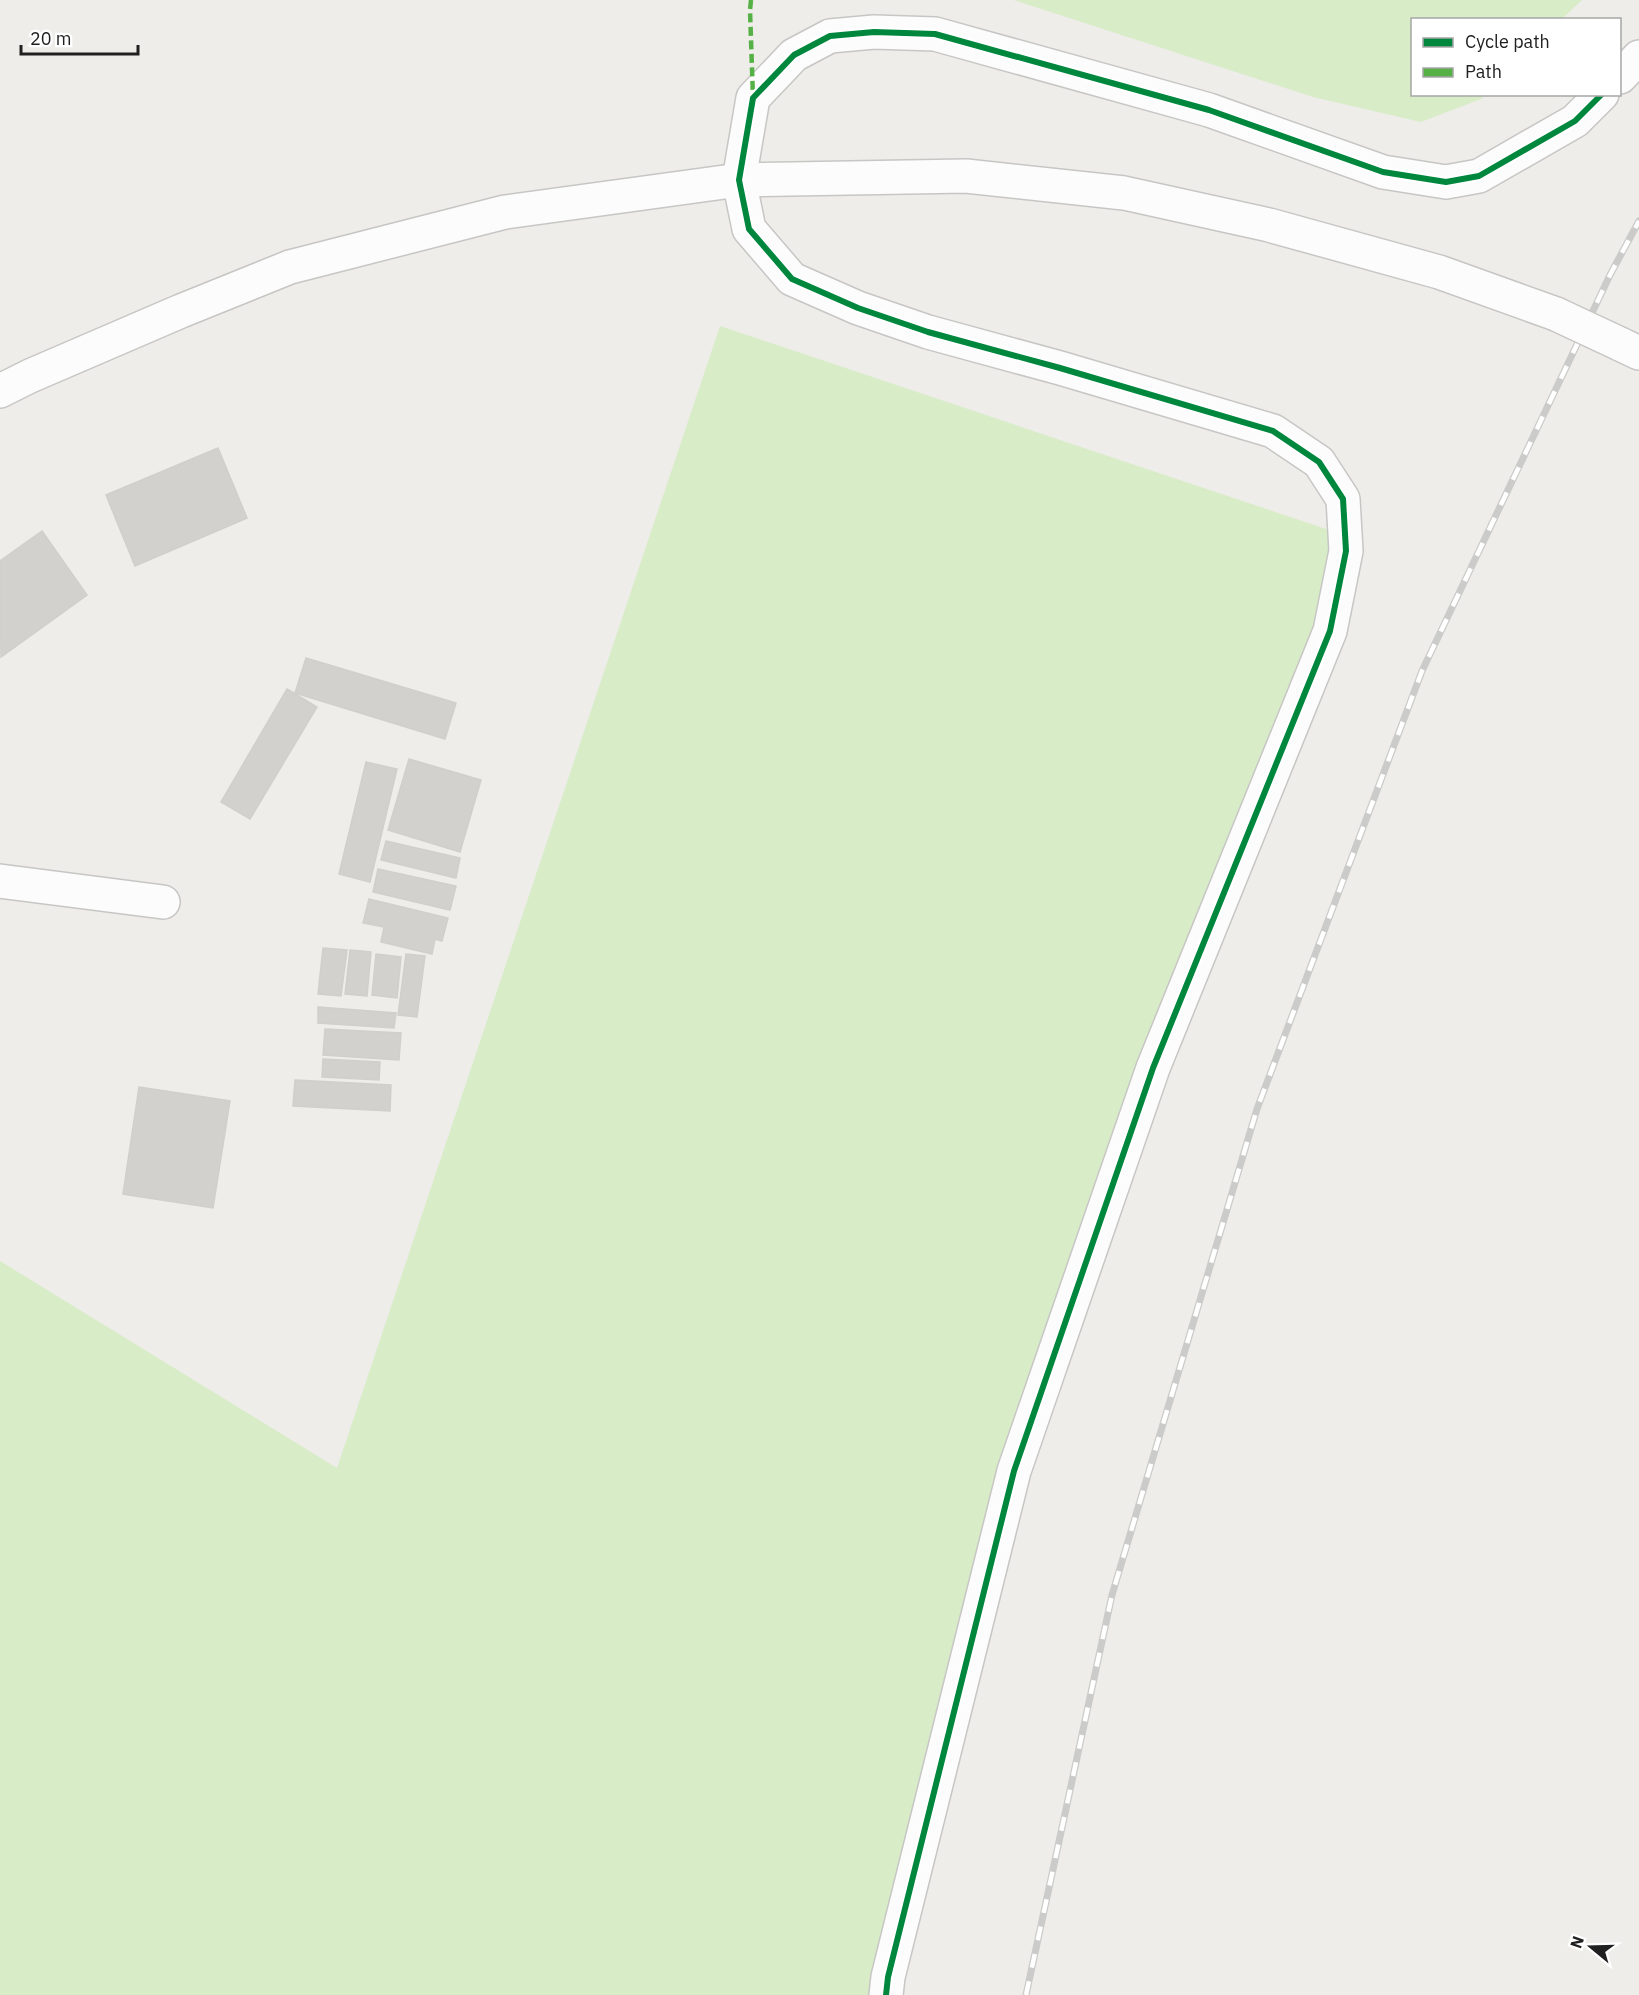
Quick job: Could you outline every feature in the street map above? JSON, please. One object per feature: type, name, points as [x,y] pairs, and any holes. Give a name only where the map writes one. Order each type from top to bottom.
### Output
[{"type":"street","points":[[886,1995],[888,1977],[1014,1471],[1153,1068],[1330,631],[1346,551],[1343,499],[1319,462],[1273,431],[1060,368],[927,332],[858,308],[792,279],[749,229],[739,180],[753,98],[794,55],[830,36],[874,32],[935,34],[1209,110],[1383,172],[1446,182],[1479,176],[1575,121],[1600,96]]},
{"type":"street","points":[[1621,76],[1639,57]]},
{"type":"street","points":[[0,391],[148,325],[290,267],[506,212],[739,180],[966,176],[1124,193],[1269,225],[1439,272],[1556,314],[1629,348]]},
{"type":"street","points":[[0,881],[163,902]]},
{"type":"green space","points":[[1014,0],[1582,0],[1563,18],[1411,18],[1411,96],[1484,96],[1421,122],[1313,97]]},
{"type":"green space","points":[[720,326],[1359,540],[992,1548],[893,1995],[0,1995],[0,1261],[337,1468]]},
{"type":"building","points":[[218,448],[247,518],[135,566],[106,495]]},
{"type":"building","points":[[42,531],[87,595],[1,657],[0,561]]},
{"type":"building","points":[[306,658],[456,703],[445,739],[295,693]]},
{"type":"building","points":[[287,689],[317,707],[250,819],[221,802]]},
{"type":"building","points":[[409,759],[481,780],[460,852],[388,830]]},
{"type":"building","points":[[366,762],[397,769],[370,882],[339,874]]},
{"type":"building","points":[[386,841],[460,858],[456,878],[381,860]]},
{"type":"building","points":[[378,869],[456,886],[450,910],[373,892]]},
{"type":"building","points":[[369,899],[448,918],[442,941],[435,939],[432,954],[381,942],[384,927],[363,923]]},
{"type":"building","points":[[323,948],[347,950],[341,996],[318,994]]},
{"type":"building","points":[[350,950],[371,952],[367,996],[345,994]]},
{"type":"building","points":[[376,954],[401,957],[397,998],[372,995]]},
{"type":"building","points":[[406,954],[425,956],[417,1017],[398,1015]]},
{"type":"building","points":[[318,1007],[396,1013],[394,1028],[318,1023]]},
{"type":"building","points":[[325,1029],[401,1033],[399,1060],[323,1055]]},
{"type":"building","points":[[323,1059],[380,1062],[379,1080],[322,1077]]},
{"type":"building","points":[[295,1080],[391,1085],[390,1111],[293,1106]]},
{"type":"building","points":[[139,1087],[230,1101],[213,1208],[123,1194]]},
{"type":"railway","points":[[1026,1995],[1112,1595],[1257,1109],[1422,671],[1610,275],[1639,221]]},
{"type":"marked path","points":[[751,0],[753,98]]},
{"type":"cycle path","points":[[886,1995],[888,1977],[1014,1471],[1153,1068],[1330,631],[1346,551],[1343,499],[1319,462],[1273,431],[1060,368],[928,332],[858,308],[792,279],[749,229],[739,180],[753,98],[794,55],[830,36],[874,32],[935,34],[1209,110],[1383,172],[1446,182],[1479,176],[1575,121],[1600,96]]}]
